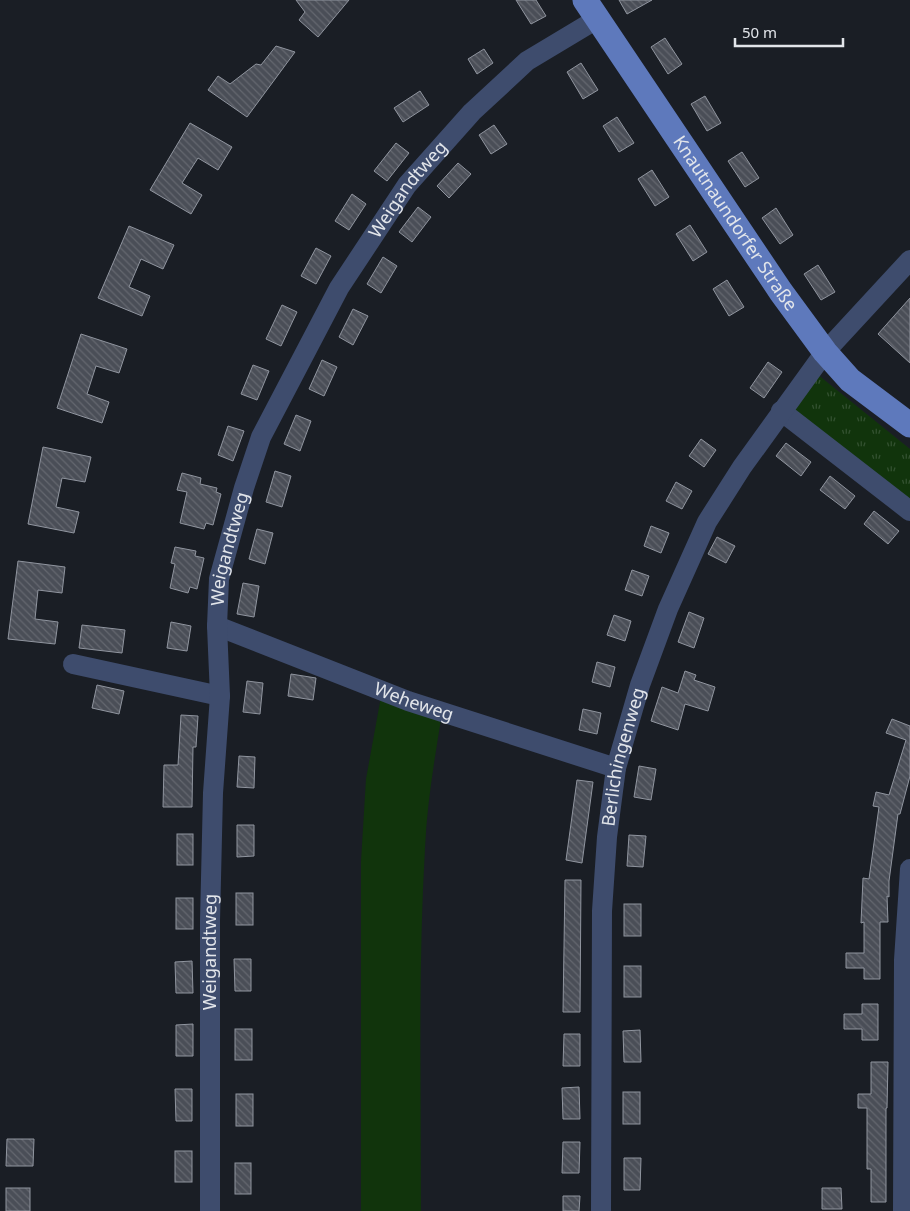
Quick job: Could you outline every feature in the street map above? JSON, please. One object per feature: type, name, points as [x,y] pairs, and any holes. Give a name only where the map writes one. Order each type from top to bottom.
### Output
[{"type":"main road","name":"Knautnaundorfer Straße","points":[[591,9],[781,292],[825,352],[850,380],[910,425]]},
{"type":"street","name":"Weigandtweg","points":[[210,1211],[210,921],[213,793],[220,696],[217,626],[219,579],[244,488],[261,437],[339,288],[407,185],[472,112],[527,60],[591,9]]},
{"type":"street","name":"Berlichingenweg","points":[[601,1211],[602,911],[607,837],[616,768],[640,685],[668,609],[707,522],[742,467],[825,352],[910,260]]},
{"type":"street","points":[[781,411],[910,512]]},
{"type":"street","name":"Weheweg","points":[[217,626],[408,701],[616,768]]},
{"type":"street","points":[[73,664],[220,696]]},
{"type":"street","points":[[903,1211],[904,960],[910,868]]},
{"type":"green space","points":[[817,374],[910,449],[910,502],[790,409]]},
{"type":"green space","points":[[382,691],[442,713],[428,814],[421,939],[421,1211],[361,1211],[361,861],[366,779]]},
{"type":"building","points":[[296,0],[349,0],[318,37],[299,20],[305,12]]},
{"type":"building","points":[[516,0],[536,0],[546,16],[531,24]]},
{"type":"building","points":[[619,0],[652,0],[627,14]]},
{"type":"building","points":[[665,38],[682,64],[668,74],[651,47]]},
{"type":"building","points":[[276,46],[295,52],[247,117],[208,90],[218,76],[230,84],[256,64],[261,65]]},
{"type":"building","points":[[484,49],[493,63],[477,74],[468,59]]},
{"type":"building","points":[[581,63],[598,90],[583,99],[567,72]]},
{"type":"building","points":[[420,91],[429,105],[403,122],[394,108]]},
{"type":"building","points":[[705,96],[721,123],[707,131],[691,104]]},
{"type":"building","points":[[617,117],[634,143],[619,152],[603,126]]},
{"type":"building","points":[[190,123],[232,147],[218,170],[198,158],[182,183],[202,195],[191,214],[150,190]]},
{"type":"building","points":[[494,125],[507,144],[491,154],[479,135]]},
{"type":"building","points":[[396,143],[409,153],[387,181],[374,171]]},
{"type":"building","points":[[742,152],[759,178],[745,187],[728,161]]},
{"type":"building","points":[[458,163],[471,174],[449,198],[437,186]]},
{"type":"building","points":[[652,170],[669,197],[655,206],[638,179]]},
{"type":"building","points":[[352,194],[366,204],[349,230],[335,221]]},
{"type":"building","points":[[418,207],[431,217],[412,242],[399,232]]},
{"type":"building","points":[[776,208],[793,235],[780,244],[762,218]]},
{"type":"building","points":[[690,225],[707,252],[693,261],[676,234]]},
{"type":"building","points":[[129,226],[174,245],[163,269],[141,259],[129,287],[150,296],[142,316],[98,298]]},
{"type":"building","points":[[316,248],[331,256],[316,284],[301,276]]},
{"type":"building","points":[[383,257],[397,266],[381,293],[367,284]]},
{"type":"building","points":[[818,265],[835,292],[821,300],[804,274]]},
{"type":"building","points":[[727,280],[744,307],[729,316],[713,289]]},
{"type":"building","points":[[910,298],[910,363],[878,334]]},
{"type":"building","points":[[282,305],[297,312],[281,346],[266,339]]},
{"type":"building","points":[[353,309],[368,316],[353,345],[339,337]]},
{"type":"building","points":[[81,334],[127,349],[119,373],[96,366],[87,394],[109,402],[102,423],[57,408]]},
{"type":"building","points":[[322,360],[337,367],[324,396],[309,389]]},
{"type":"building","points":[[768,362],[782,372],[764,398],[750,388]]},
{"type":"building","points":[[253,365],[269,371],[257,400],[241,394]]},
{"type":"building","points":[[296,415],[311,421],[300,451],[284,444]]},
{"type":"building","points":[[228,426],[244,431],[233,461],[218,455]]},
{"type":"building","points":[[701,439],[716,450],[704,467],[689,456]]},
{"type":"building","points":[[786,443],[811,462],[801,476],[776,456]]},
{"type":"building","points":[[43,447],[91,457],[85,482],[62,478],[56,507],[79,512],[74,533],[28,524]]},
{"type":"building","points":[[275,471],[291,476],[282,507],[266,502]]},
{"type":"building","points":[[182,473],[201,478],[200,484],[217,488],[216,492],[221,494],[213,525],[206,523],[204,529],[180,523],[187,492],[177,490]]},
{"type":"building","points":[[830,476],[855,496],[845,509],[820,490]]},
{"type":"building","points":[[676,482],[692,491],[682,509],[666,501]]},
{"type":"building","points":[[874,511],[899,531],[888,544],[864,524]]},
{"type":"building","points":[[651,526],[669,533],[661,553],[644,546]]},
{"type":"building","points":[[257,529],[273,533],[265,564],[249,559]]},
{"type":"building","points":[[717,537],[735,546],[726,563],[708,554]]},
{"type":"building","points":[[175,547],[196,551],[195,556],[204,558],[197,589],[190,587],[188,593],[170,588],[175,564],[171,563]]},
{"type":"building","points":[[18,561],[65,567],[62,593],[38,590],[35,619],[58,622],[55,644],[8,639]]},
{"type":"building","points":[[632,570],[649,576],[642,596],[625,590]]},
{"type":"building","points":[[243,583],[259,586],[254,617],[237,614]]},
{"type":"building","points":[[689,612],[704,618],[694,648],[678,642]]},
{"type":"building","points":[[614,615],[631,621],[625,641],[607,635]]},
{"type":"building","points":[[171,622],[191,626],[187,651],[167,648]]},
{"type":"building","points":[[82,625],[125,630],[122,653],[79,648]]},
{"type":"building","points":[[597,662],[615,667],[610,687],[592,682]]},
{"type":"building","points":[[685,671],[696,675],[694,680],[715,687],[708,711],[685,704],[678,730],[651,721],[662,687],[678,693]]},
{"type":"building","points":[[291,674],[316,678],[313,700],[288,696]]},
{"type":"building","points":[[247,681],[263,683],[260,714],[243,712]]},
{"type":"building","points":[[97,685],[124,691],[119,714],[92,708]]},
{"type":"building","points":[[583,709],[601,713],[597,734],[579,730]]},
{"type":"building","points":[[181,715],[198,716],[196,747],[193,747],[192,807],[163,807],[164,765],[178,765]]},
{"type":"building","points":[[892,719],[910,726],[910,776],[900,814],[898,814],[889,881],[889,897],[887,896],[888,922],[880,922],[880,979],[864,979],[864,968],[846,968],[846,953],[864,953],[864,922],[861,923],[863,878],[869,879],[879,807],[873,806],[876,792],[889,795],[906,740],[886,733]]},
{"type":"building","points":[[239,756],[255,757],[254,788],[237,787]]},
{"type":"building","points":[[639,766],[656,769],[651,800],[634,797]]},
{"type":"building","points":[[577,780],[593,782],[582,863],[566,860]]},
{"type":"building","points":[[237,825],[254,825],[254,856],[237,857]]},
{"type":"building","points":[[177,834],[193,834],[193,865],[177,865]]},
{"type":"building","points":[[629,835],[646,836],[643,867],[627,866]]},
{"type":"building","points":[[565,880],[581,880],[580,1012],[563,1012]]},
{"type":"building","points":[[236,893],[253,893],[253,925],[236,925]]},
{"type":"building","points":[[176,898],[193,898],[193,929],[176,929]]},
{"type":"building","points":[[624,904],[641,904],[641,936],[624,936]]},
{"type":"building","points":[[234,959],[251,959],[251,991],[235,991]]},
{"type":"building","points":[[192,961],[193,993],[176,993],[175,962]]},
{"type":"building","points":[[624,966],[641,966],[641,997],[624,997]]},
{"type":"building","points":[[862,1004],[878,1004],[878,1040],[862,1040],[862,1029],[844,1029],[844,1014],[862,1014]]},
{"type":"building","points":[[193,1024],[193,1056],[176,1056],[176,1025]]},
{"type":"building","points":[[235,1029],[252,1029],[252,1060],[235,1060]]},
{"type":"building","points":[[640,1030],[641,1062],[624,1062],[623,1031]]},
{"type":"building","points":[[564,1034],[580,1034],[580,1066],[563,1066]]},
{"type":"building","points":[[871,1062],[888,1062],[886,1202],[871,1202],[871,1169],[867,1169],[867,1108],[858,1108],[858,1094],[871,1094]]},
{"type":"building","points":[[579,1087],[580,1119],[563,1119],[562,1088]]},
{"type":"building","points":[[175,1089],[192,1089],[192,1121],[176,1121]]},
{"type":"building","points":[[623,1092],[640,1092],[640,1124],[623,1124]]},
{"type":"building","points":[[236,1094],[253,1094],[253,1126],[236,1126]]},
{"type":"building","points":[[7,1139],[34,1139],[33,1166],[6,1166]]},
{"type":"building","points":[[563,1142],[580,1142],[579,1173],[562,1173]]},
{"type":"building","points":[[175,1151],[192,1151],[192,1182],[175,1182]]},
{"type":"building","points":[[624,1158],[641,1158],[640,1190],[624,1190]]},
{"type":"building","points":[[235,1163],[251,1163],[251,1194],[235,1194]]},
{"type":"building","points":[[6,1188],[30,1188],[30,1211],[6,1211]]},
{"type":"building","points":[[822,1188],[841,1188],[842,1209],[822,1209]]},
{"type":"building","points":[[563,1196],[580,1196],[579,1211],[563,1211]]}]
